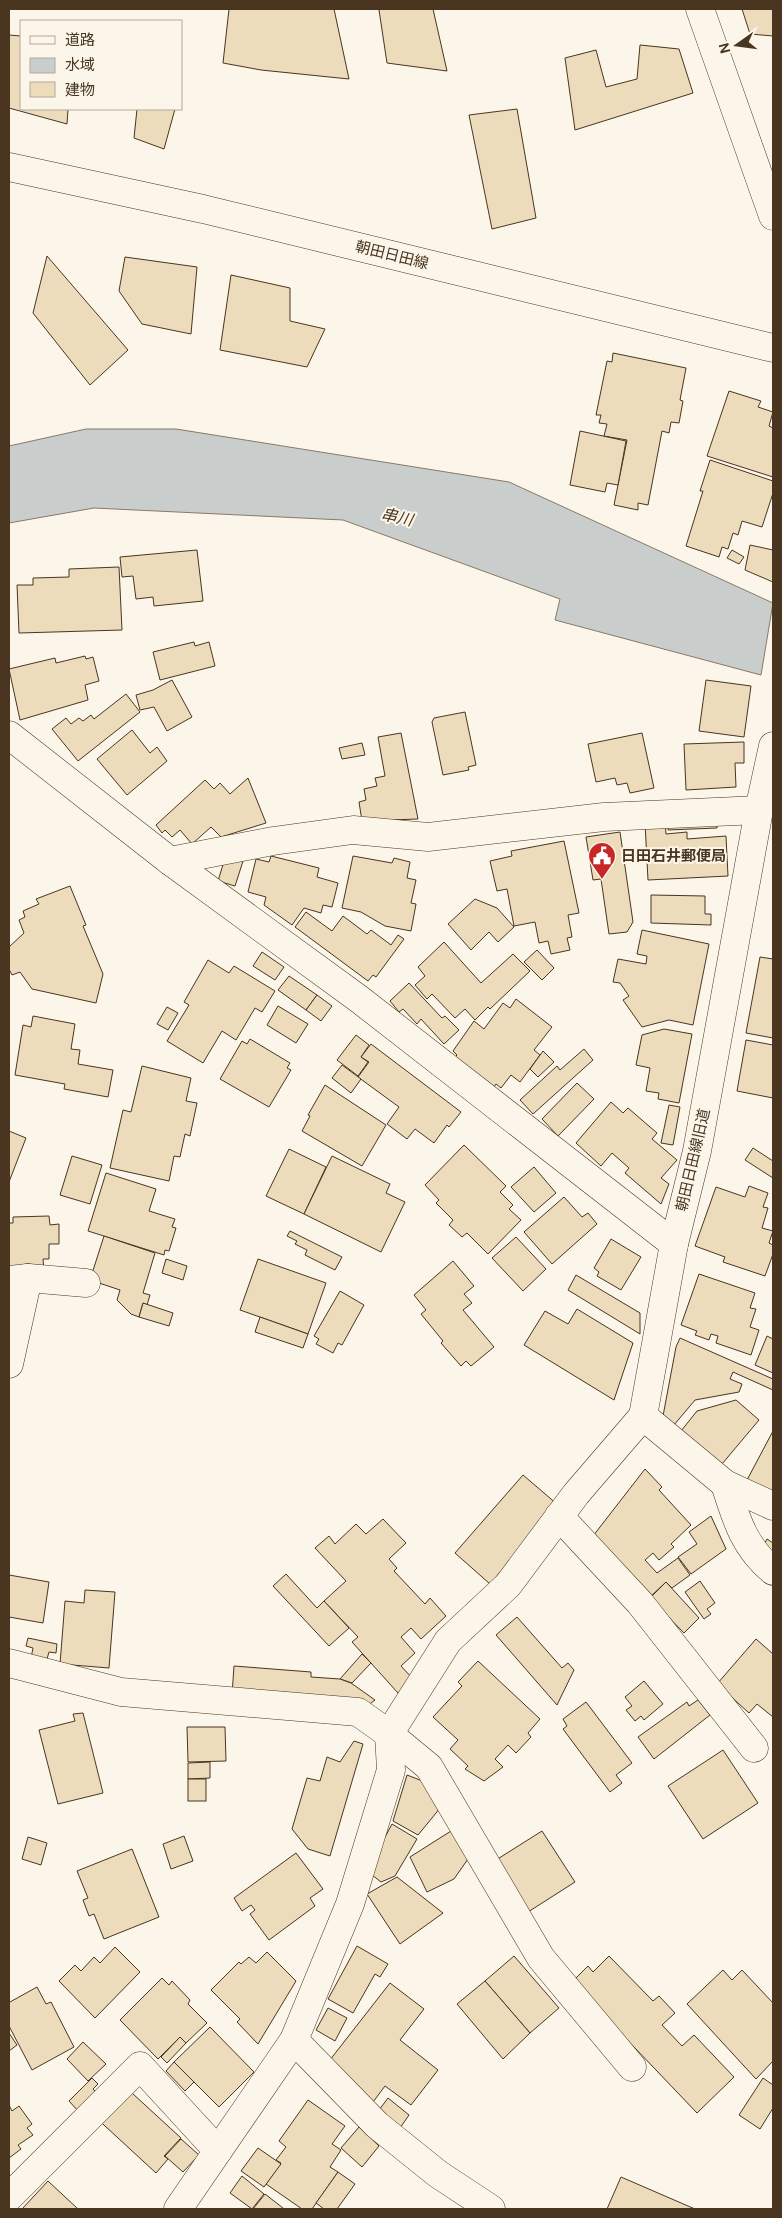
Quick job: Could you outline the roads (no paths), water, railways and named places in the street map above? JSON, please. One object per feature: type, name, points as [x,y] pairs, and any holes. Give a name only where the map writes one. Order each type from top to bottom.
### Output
[{"type":"street","points":[[700,9],[773,216]]},
{"type":"street","name":"朝田日田線","points":[[9,167],[202,209],[773,348]]},
{"type":"street","points":[[9,735],[170,861],[360,999],[674,1244]]},
{"type":"street","name":"朝田日田線旧道","points":[[643,1416],[674,1244],[698,1151],[765,800],[773,746]]},
{"type":"street","points":[[170,861],[273,841],[353,830],[428,838],[765,800]]},
{"type":"street","points":[[9,1364],[18,1279],[86,1283]]},
{"type":"street","points":[[178,2209],[294,2040],[350,1904],[391,1770],[389,1734],[448,1641],[508,1585],[576,1494],[643,1416],[725,1484],[773,1506]]},
{"type":"street","points":[[725,1484],[740,1531],[761,1561],[773,1571]]},
{"type":"street","points":[[560,1516],[640,1603],[754,1748]]},
{"type":"street","points":[[9,1663],[121,1692],[358,1712],[389,1734],[429,1767],[473,1846],[540,1958],[632,2067]]},
{"type":"street","points":[[294,2040],[377,2125],[438,2174],[491,2209]]},
{"type":"street","points":[[9,2197],[140,2066],[218,2151]]},
{"type":"water","name":"串川","points":[[86,429],[176,429],[509,482],[773,603],[761,675],[555,620],[560,599],[343,520],[94,508],[9,523],[9,446]]},
{"type":"place","name":"日田石井郵便局","points":[[602,880]]}]
